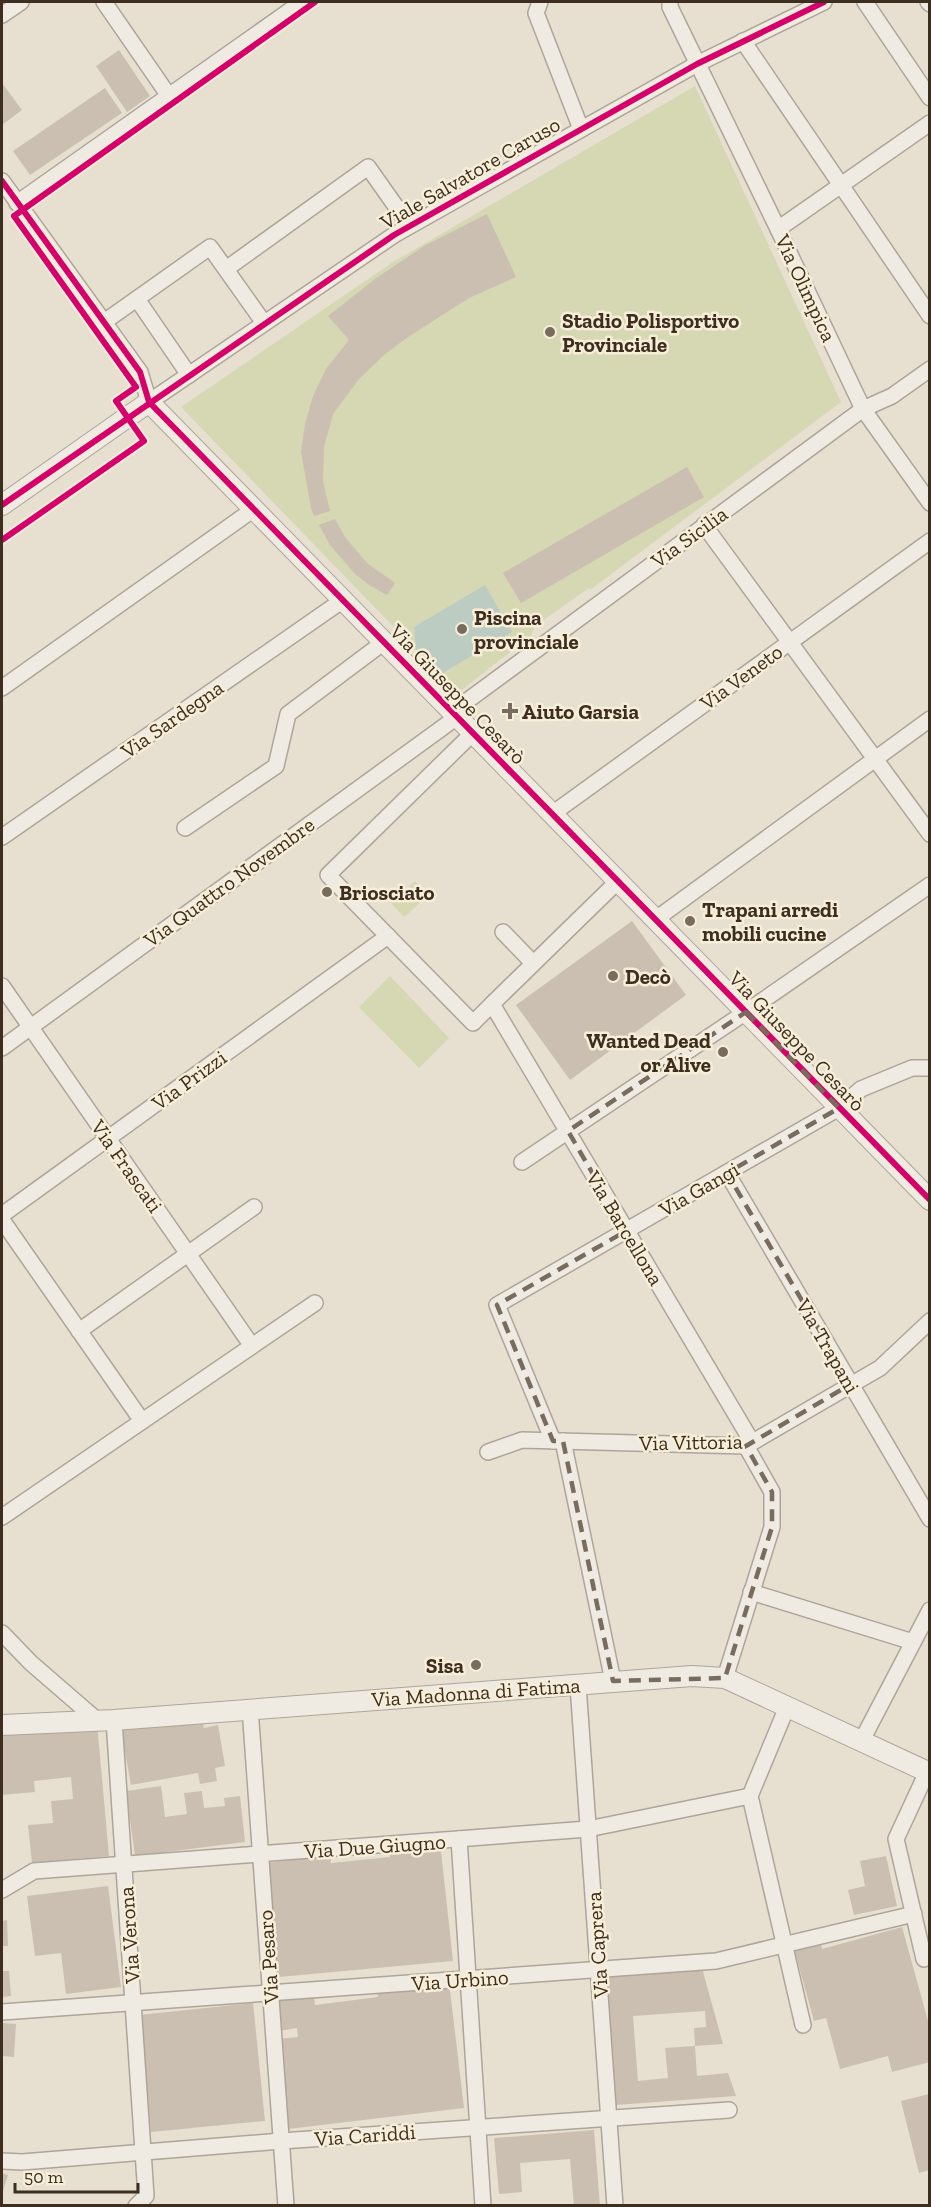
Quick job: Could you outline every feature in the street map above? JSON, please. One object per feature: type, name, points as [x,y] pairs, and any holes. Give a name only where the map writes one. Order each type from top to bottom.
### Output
[{"type":"street","points":[[2,15],[21,2]]},
{"type":"street","points":[[104,2],[169,96]]},
{"type":"street","points":[[17,203],[302,2]]},
{"type":"street","points":[[540,2],[536,13],[581,129]]},
{"type":"street","name":"Via Olimpica","points":[[670,2],[670,7],[697,64],[863,409],[930,503]]},
{"type":"street","name":"Viale Salvatore Caruso","points":[[149,402],[409,225],[697,64],[824,2]]},
{"type":"street","points":[[865,2],[930,98]]},
{"type":"street","points":[[743,41],[930,316]]},
{"type":"street","points":[[778,229],[930,123]]},
{"type":"street","points":[[226,269],[368,167],[409,225]]},
{"type":"street","name":"Via Giuseppe Cesarò","points":[[2,181],[140,372],[149,402],[930,1200]]},
{"type":"street","points":[[104,322],[210,247],[264,323]]},
{"type":"street","points":[[137,299],[189,375]]},
{"type":"street","name":"Via Sicilia","points":[[455,714],[704,525],[863,409],[891,396],[930,369]]},
{"type":"street","points":[[2,505],[149,402]]},
{"type":"street","points":[[2,688],[254,509]]},
{"type":"street","points":[[704,525],[930,834]]},
{"type":"street","name":"Via Veneto","points":[[552,814],[930,541]]},
{"type":"street","name":"Via Sardegna","points":[[2,837],[343,600]]},
{"type":"street","points":[[184,828],[276,766],[288,714],[384,642]]},
{"type":"street","name":"Via Quattro Novembre","points":[[2,1048],[455,714]]},
{"type":"street","points":[[656,919],[930,719]]},
{"type":"street","points":[[473,733],[328,875],[350,897],[382,940],[472,1023],[495,1009],[533,963],[618,881]]},
{"type":"street","points":[[522,1162],[930,885]]},
{"type":"street","points":[[503,932],[533,963]]},
{"type":"street","name":"Via Prizzi","points":[[2,1215],[382,940]]},
{"type":"street","name":"Via Frascati","points":[[2,986],[252,1346]]},
{"type":"street","name":"Via Barcellona","points":[[495,1009],[749,1444],[772,1492],[772,1527],[725,1678]]},
{"type":"street","name":"Via Gangi","points":[[558,1441],[497,1305],[839,1108],[861,1089],[912,1068],[930,1068]]},
{"type":"street","name":"Via Trapani","points":[[727,1173],[930,1519]]},
{"type":"street","points":[[79,1331],[254,1207]]},
{"type":"street","points":[[2,1220],[142,1421]]},
{"type":"street","points":[[2,1517],[315,1303]]},
{"type":"street","name":"Via Vittoria","points":[[488,1452],[522,1440],[749,1444],[880,1368],[930,1321]]},
{"type":"street","points":[[558,1441],[614,1681]]},
{"type":"street","points":[[751,1592],[913,1642]]},
{"type":"street","points":[[861,1742],[930,1610]]},
{"type":"street","points":[[2,1634],[31,1663],[106,1720]]},
{"type":"street","name":"Via Madonna di Fatima","points":[[2,1725],[106,1720],[692,1676],[725,1678],[928,1772]]},
{"type":"street","name":"Via Caprera","points":[[578,1684],[615,2205]]},
{"type":"street","points":[[787,1707],[750,1796],[803,2025]]},
{"type":"street","name":"Via Pesaro","points":[[250,1708],[286,2205]]},
{"type":"street","name":"Via Verona","points":[[106,1720],[124,1864],[146,2196],[136,2205]]},
{"type":"street","points":[[924,1959],[896,1839],[928,1772]]},
{"type":"street","name":"Via Due Giugno","points":[[2,1890],[34,1870],[588,1829],[750,1796]]},
{"type":"street","points":[[459,1839],[483,2205]]},
{"type":"street","name":"Via Urbino","points":[[2,2012],[716,1961],[914,1914]]},
{"type":"street","name":"Via Cariddi","points":[[2,2162],[281,2140],[729,2110]]},
{"type":"highlighted area","points":[[746,1012],[839,1108],[727,1173],[851,1384],[746,1446],[772,1492],[772,1527],[725,1678],[613,1681],[563,1441],[553,1441],[497,1305],[626,1231],[568,1131]]},
{"type":"green space","name":"Stadio Polisportivo Provinciale","points":[[695,86],[841,402],[590,590],[589,588],[535,626],[531,636],[459,692],[181,407],[393,262]]},
{"type":"green space","points":[[415,881],[429,895],[404,917],[391,903]]},
{"type":"green space","points":[[390,976],[449,1038],[419,1068],[359,1007]]},
{"type":"shaded area","name":"Piscina provinciale","points":[[485,585],[512,632],[441,674],[416,650],[414,627]]},
{"type":"building","points":[[119,50],[150,96],[127,112],[96,66]]},
{"type":"building","points":[[2,83],[22,110],[2,125]]},
{"type":"building","points":[[105,88],[122,113],[30,175],[13,151]]},
{"type":"building","points":[[487,214],[516,277],[469,298],[408,337],[384,355],[359,379],[333,414],[324,447],[323,481],[330,511],[314,516],[301,452],[305,424],[313,396],[326,369],[349,340],[328,316],[375,279],[424,246]]},
{"type":"building","points":[[687,467],[704,497],[521,603],[503,573]]},
{"type":"building","points":[[335,519],[345,537],[367,563],[395,583],[387,595],[355,574],[330,545],[319,525]]},
{"type":"building","points":[[632,921],[686,995],[570,1080],[516,1005]]},
{"type":"building","points":[[202,1719],[204,1728],[218,1725],[225,1766],[215,1768],[217,1781],[200,1784],[198,1773],[131,1785],[121,1730]]},
{"type":"building","points":[[97,1723],[109,1856],[32,1863],[28,1825],[53,1823],[51,1801],[73,1799],[71,1777],[34,1781],[35,1792],[2,1795],[2,1731]]},
{"type":"building","points":[[161,1786],[165,1817],[187,1814],[184,1793],[202,1791],[204,1808],[225,1806],[224,1798],[240,1796],[245,1842],[135,1856],[126,1791]]},
{"type":"building","points":[[440,1842],[453,1961],[279,1977],[266,1863],[330,1855],[331,1863],[390,1857],[389,1848]]},
{"type":"building","points":[[886,1856],[897,1906],[854,1915],[848,1890],[865,1886],[860,1861]]},
{"type":"building","points":[[108,1886],[121,1987],[66,1994],[61,1953],[35,1956],[27,1896]]},
{"type":"building","points":[[7,1920],[8,1946],[2,1946],[2,1921]]},
{"type":"building","points":[[902,1927],[930,2028],[930,2062],[892,2072],[888,2056],[840,2069],[826,2018],[814,2021],[793,1945],[820,1938],[822,1949]]},
{"type":"building","points":[[702,1968],[723,2044],[695,2046],[697,2076],[728,2073],[736,2096],[616,2105],[606,1975]],"holes":[[[705,2011],[706,2027],[694,2028],[695,2046],[665,2048],[668,2078],[638,2081],[633,2016]]]},
{"type":"building","points":[[2,1971],[9,1971],[11,1996],[2,1997]]},
{"type":"building","points":[[449,1982],[464,2108],[288,2129],[278,2039],[298,2037],[297,2028],[279,2031],[276,2001],[314,1996],[315,2005],[378,1997],[377,1990]]},
{"type":"building","points":[[253,2003],[265,2121],[151,2132],[139,2015]]},
{"type":"building","points":[[2,2023],[16,2024],[14,2057],[2,2056]]},
{"type":"building","points":[[929,2094],[930,2170],[919,2173],[901,2101]]},
{"type":"building","points":[[594,2130],[600,2206],[574,2206],[570,2159],[520,2163],[522,2192],[499,2194],[494,2138]]},
{"type":"building","points":[[2,2173],[8,2175],[2,2194]]},
{"type":"cycle path","points":[[2,540],[144,441],[116,401],[136,387],[14,216],[315,2]]},
{"type":"cycle path","points":[[2,505],[394,235],[697,64],[824,2]]},
{"type":"cycle path","points":[[2,181],[140,372],[149,402],[930,1200]]},
{"type":"place","name":"Stadio Polisportivo Provinciale","points":[[550,332]]},
{"type":"place","name":"Piscina provinciale","points":[[462,629]]},
{"type":"place","name":"Aiuto Garsia","points":[[510,711]]},
{"type":"place","name":"Briosciato","points":[[327,892]]},
{"type":"place","name":"Trapani arredi mobili cucine","points":[[690,921]]},
{"type":"place","name":"Decò","points":[[613,976]]},
{"type":"place","name":"Wanted Dead or Alive","points":[[723,1052]]},
{"type":"place","name":"Sisa","points":[[476,1665]]}]
